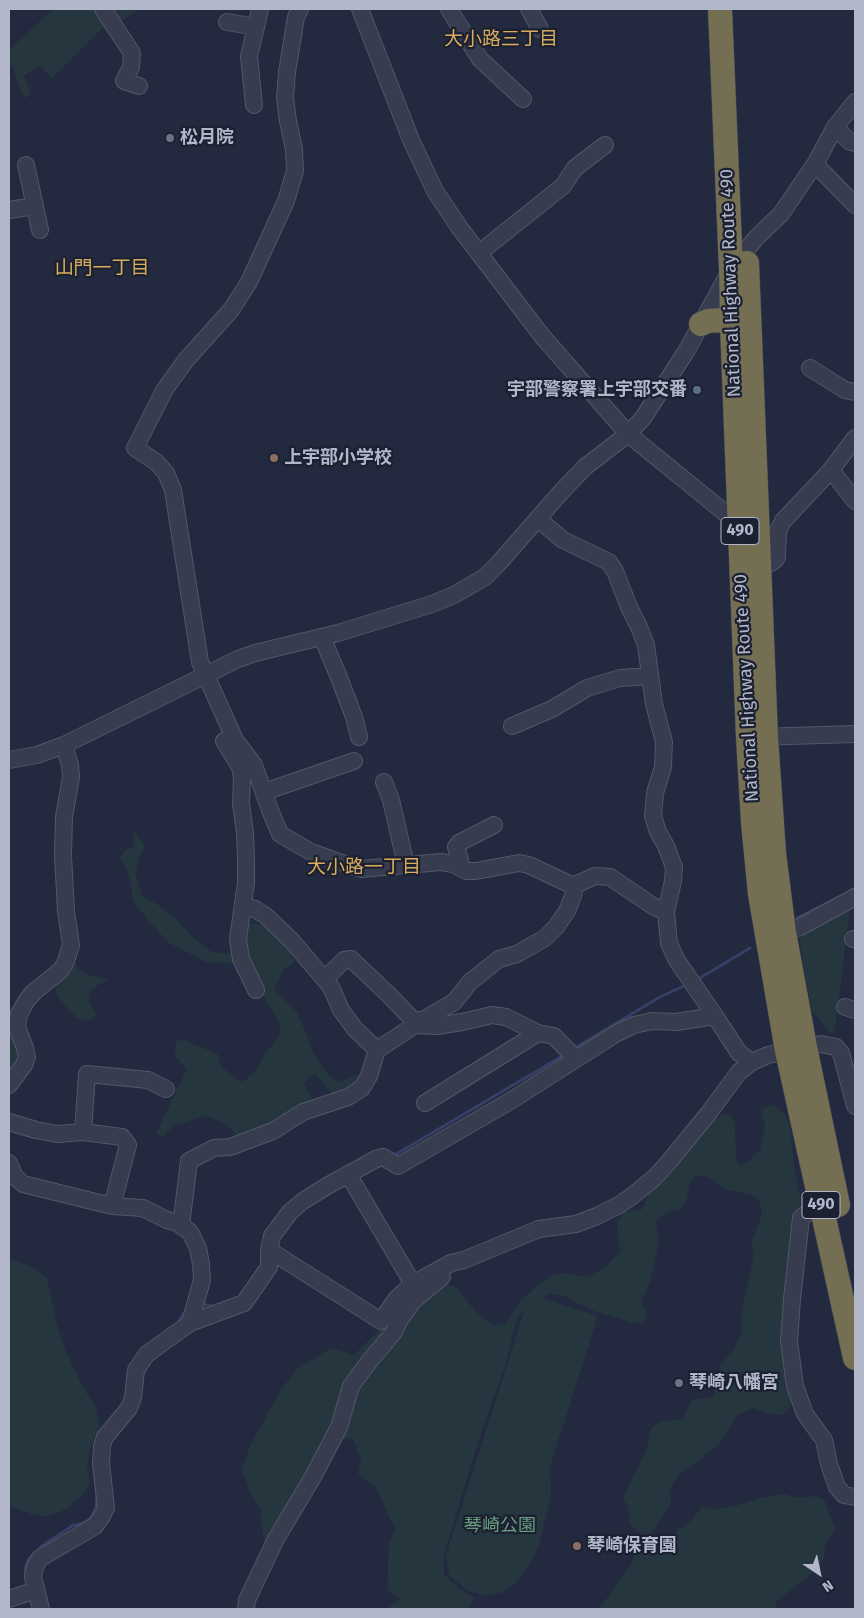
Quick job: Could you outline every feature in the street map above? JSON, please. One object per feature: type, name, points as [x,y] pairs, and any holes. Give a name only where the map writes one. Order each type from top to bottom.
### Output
[{"type":"highway","name":"National Highway Route 490","points":[[720,9],[732,269],[732,325],[740,525],[750,568]]},
{"type":"highway","name":"National Highway Route 490","points":[[737,9],[746,248],[750,568],[757,737],[753,822],[760,894],[796,1049],[855,1286]]},
{"type":"highway","points":[[701,324],[713,320],[721,320],[732,325]]},
{"type":"highway","name":"National Highway Route 490","points":[[757,737],[774,852],[796,1049],[822,1210],[855,1358]]},
{"type":"street","points":[[103,9],[132,53],[131,67],[124,81],[139,86]]},
{"type":"street","points":[[254,105],[250,56],[260,9]]},
{"type":"street","points":[[300,9],[296,17],[290,47],[286,81],[285,98],[294,149],[295,171],[286,201],[249,282],[232,310],[186,360],[165,389],[135,448],[156,462],[166,473],[173,490],[200,662],[235,740],[254,765],[280,834],[312,852],[336,862],[362,869],[441,862],[453,864],[467,871],[476,871],[519,863],[529,865],[575,885],[595,876],[610,877],[653,906],[666,912]]},
{"type":"street","points":[[360,9],[411,140],[436,191],[459,227],[542,336],[628,434],[740,525]]},
{"type":"street","points":[[448,9],[480,59],[523,99]]},
{"type":"street","points":[[529,9],[540,29]]},
{"type":"street","points":[[228,22],[256,27]]},
{"type":"street","points":[[9,760],[37,755],[64,745],[207,674],[255,653],[338,633],[432,604],[472,586],[485,576],[585,467],[628,434],[643,418],[687,350],[732,269],[746,248],[781,214],[815,164],[835,128],[855,102]]},
{"type":"street","points":[[835,128],[850,142],[855,143]]},
{"type":"street","points":[[479,253],[563,186],[575,168],[605,146]]},
{"type":"street","points":[[815,164],[855,205]]},
{"type":"street","points":[[26,165],[40,230]]},
{"type":"street","points":[[9,210],[35,206]]},
{"type":"street","points":[[810,368],[845,390],[855,392]]},
{"type":"street","points":[[750,568],[775,560],[777,557],[780,526],[831,470],[855,438]]},
{"type":"street","points":[[831,470],[855,500]]},
{"type":"street","points":[[538,519],[563,540],[609,562],[616,572],[646,645],[654,704],[664,742],[663,767],[655,793],[653,816],[674,867],[666,912],[670,943],[676,959],[738,1053],[752,1062]]},
{"type":"street","points":[[322,637],[341,683],[359,737]]},
{"type":"street","points":[[512,726],[552,709],[587,688],[620,678],[650,676]]},
{"type":"street","points":[[225,719],[221,722],[221,736],[240,767],[242,778],[246,859],[243,906],[238,939],[241,959],[256,990]]},
{"type":"street","points":[[757,737],[855,734]]},
{"type":"street","points":[[9,1085],[24,1065],[27,1057],[17,1028],[19,1014],[34,992],[61,970],[71,945],[66,911],[63,855],[64,817],[71,777],[70,765],[64,745]]},
{"type":"street","points":[[264,792],[354,761]]},
{"type":"street","points":[[384,782],[391,800],[406,865]]},
{"type":"street","points":[[459,867],[460,860],[456,847],[459,843],[494,825]]},
{"type":"street","points":[[181,1226],[189,1161],[214,1148],[230,1146],[274,1131],[303,1112],[348,1097],[362,1088],[369,1076],[376,1050],[414,1023],[423,1020],[454,1002],[476,977],[499,959],[517,954],[545,938],[556,927],[567,911],[575,885]]},
{"type":"street","points":[[784,932],[800,927],[855,897]]},
{"type":"street","points":[[243,906],[255,909],[266,916],[292,941],[331,987],[341,1010],[355,1029],[376,1050]]},
{"type":"street","points":[[325,979],[344,960],[351,959],[390,995],[414,1023],[437,1026],[492,1015],[506,1016],[538,1033],[554,1036],[576,1059]]},
{"type":"street","points":[[41,1609],[33,1577],[39,1559],[95,1526],[106,1508],[101,1463],[102,1446],[105,1437],[129,1408],[133,1398],[136,1370],[147,1354],[190,1323],[244,1303],[269,1267],[269,1250],[272,1236],[290,1212],[303,1201],[376,1159],[383,1157],[398,1166],[512,1100],[616,1033],[634,1025],[652,1021],[676,1022],[715,1016]]},
{"type":"street","points":[[425,1103],[538,1033]]},
{"type":"street","points":[[269,1250],[380,1321],[397,1298],[413,1284],[451,1263],[464,1260],[539,1229],[576,1224],[619,1205],[642,1187],[656,1164],[736,1066],[744,1062],[752,1062],[796,1049],[824,1044],[836,1047],[841,1053],[855,1106]]},
{"type":"street","points":[[83,1132],[87,1074],[148,1080],[166,1089]]},
{"type":"street","points":[[9,1122],[57,1134],[83,1132],[122,1137],[128,1145],[112,1206]]},
{"type":"street","points":[[9,1163],[15,1177],[23,1184],[112,1206],[143,1208],[190,1232],[198,1248],[202,1280],[190,1323]]},
{"type":"street","points":[[348,1174],[413,1284]]},
{"type":"street","points":[[822,1210],[807,1213],[801,1218],[789,1341],[795,1386],[805,1414],[824,1440],[829,1464],[837,1487],[844,1495],[855,1497]]},
{"type":"street","points":[[246,1609],[247,1600],[276,1539],[314,1475],[339,1427],[351,1386],[394,1332],[399,1320],[413,1301],[464,1260]]},
{"type":"street","points":[[9,1599],[36,1590]]},
{"type":"green space","points":[[53,9],[96,9],[106,25],[51,79],[41,66],[37,66],[24,76],[30,91],[29,96],[24,98],[9,59],[9,50]]},
{"type":"green space","points":[[112,9],[139,9],[121,21]]},
{"type":"green space","points":[[132,829],[145,845],[138,860],[136,877],[142,896],[157,904],[174,917],[195,939],[210,951],[226,954],[235,949],[246,940],[249,923],[265,925],[280,937],[295,961],[283,971],[274,989],[298,1014],[313,1053],[328,1075],[339,1082],[357,1074],[357,1083],[346,1090],[331,1093],[314,1073],[304,1083],[312,1099],[295,1108],[276,1125],[256,1132],[237,1135],[225,1124],[207,1116],[175,1125],[163,1137],[156,1133],[187,1069],[175,1056],[176,1041],[184,1040],[218,1054],[221,1067],[242,1082],[253,1074],[265,1054],[280,1035],[280,1024],[257,984],[261,979],[254,965],[206,962],[169,943],[133,901],[130,881],[126,868],[120,858],[124,852],[134,845]]},
{"type":"green space","points":[[851,903],[834,1036],[811,1011],[798,931]]},
{"type":"green space","points":[[62,954],[73,958],[79,970],[93,977],[101,977],[108,980],[91,989],[88,1001],[97,1014],[90,1021],[77,1018],[58,998],[54,983],[19,1003],[20,1052],[16,1064],[9,1073],[9,1012],[23,988],[52,967]]},
{"type":"green space","name":"琴崎公園","points":[[773,1104],[784,1113],[790,1124],[794,1165],[801,1201],[797,1210],[791,1272],[782,1320],[781,1350],[788,1378],[791,1406],[782,1415],[767,1413],[753,1408],[737,1415],[719,1444],[680,1473],[670,1488],[671,1502],[650,1536],[642,1536],[630,1524],[628,1508],[623,1498],[647,1448],[650,1430],[659,1422],[682,1419],[693,1399],[713,1397],[720,1365],[734,1349],[742,1333],[741,1314],[754,1254],[751,1243],[762,1214],[759,1200],[752,1195],[728,1190],[708,1177],[698,1175],[690,1181],[687,1199],[679,1210],[666,1213],[656,1222],[659,1242],[650,1282],[641,1301],[647,1316],[642,1323],[632,1323],[591,1310],[562,1295],[548,1294],[543,1298],[598,1316],[550,1466],[551,1495],[540,1542],[530,1564],[517,1581],[504,1592],[487,1596],[468,1591],[449,1575],[446,1555],[524,1312],[516,1322],[505,1366],[480,1436],[444,1555],[444,1574],[459,1589],[475,1598],[468,1609],[386,1609],[400,1598],[387,1590],[389,1544],[396,1528],[376,1488],[358,1474],[361,1460],[353,1438],[327,1440],[264,1542],[260,1509],[249,1490],[242,1469],[251,1444],[281,1389],[298,1368],[331,1348],[354,1355],[391,1318],[446,1284],[456,1287],[475,1311],[493,1325],[505,1324],[518,1304],[538,1285],[553,1275],[564,1273],[579,1276],[592,1275],[607,1265],[620,1252],[617,1223],[623,1212],[643,1209],[657,1179],[703,1127],[723,1114],[731,1115],[735,1124],[736,1159],[740,1166],[750,1160],[760,1150],[765,1125],[761,1109]]},
{"type":"green space","points":[[9,1258],[34,1268],[47,1278],[57,1325],[67,1354],[84,1389],[96,1408],[100,1426],[90,1449],[87,1467],[90,1484],[83,1495],[66,1509],[50,1516],[34,1515],[9,1506]]},
{"type":"green space","points":[[784,1494],[800,1498],[816,1496],[825,1501],[835,1529],[825,1544],[824,1557],[819,1568],[776,1602],[776,1609],[599,1609],[632,1563],[636,1548],[650,1547],[663,1541],[691,1521],[702,1506],[717,1509]]},
{"type":"waterway","points":[[849,892],[855,888]]},
{"type":"waterway","points":[[797,918],[839,897]]},
{"type":"waterway","points":[[695,981],[750,948]]},
{"type":"waterway","points":[[573,1049],[660,997],[688,984]]},
{"type":"waterway","points":[[393,1156],[564,1055]]},
{"type":"waterway","points":[[201,1304],[217,1307]]},
{"type":"waterway","points":[[179,1322],[187,1311]]},
{"type":"waterway","points":[[26,1575],[25,1569],[28,1560],[42,1546],[72,1526],[83,1523],[91,1518],[96,1508],[97,1495]]},
{"type":"place","name":"松月院","points":[[170,138]]},
{"type":"place","name":"宇部警察署上宇部交番","points":[[697,390]]},
{"type":"place","name":"上宇部小学校","points":[[274,458]]},
{"type":"place","name":"琴崎八幡宮","points":[[679,1383]]},
{"type":"place","name":"琴崎保育園","points":[[577,1546]]},
{"type":"district","name":"大小路三丁目","points":[[501,40]]},
{"type":"district","name":"山門一丁目","points":[[102,269]]},
{"type":"district","name":"大小路一丁目","points":[[364,868]]}]
